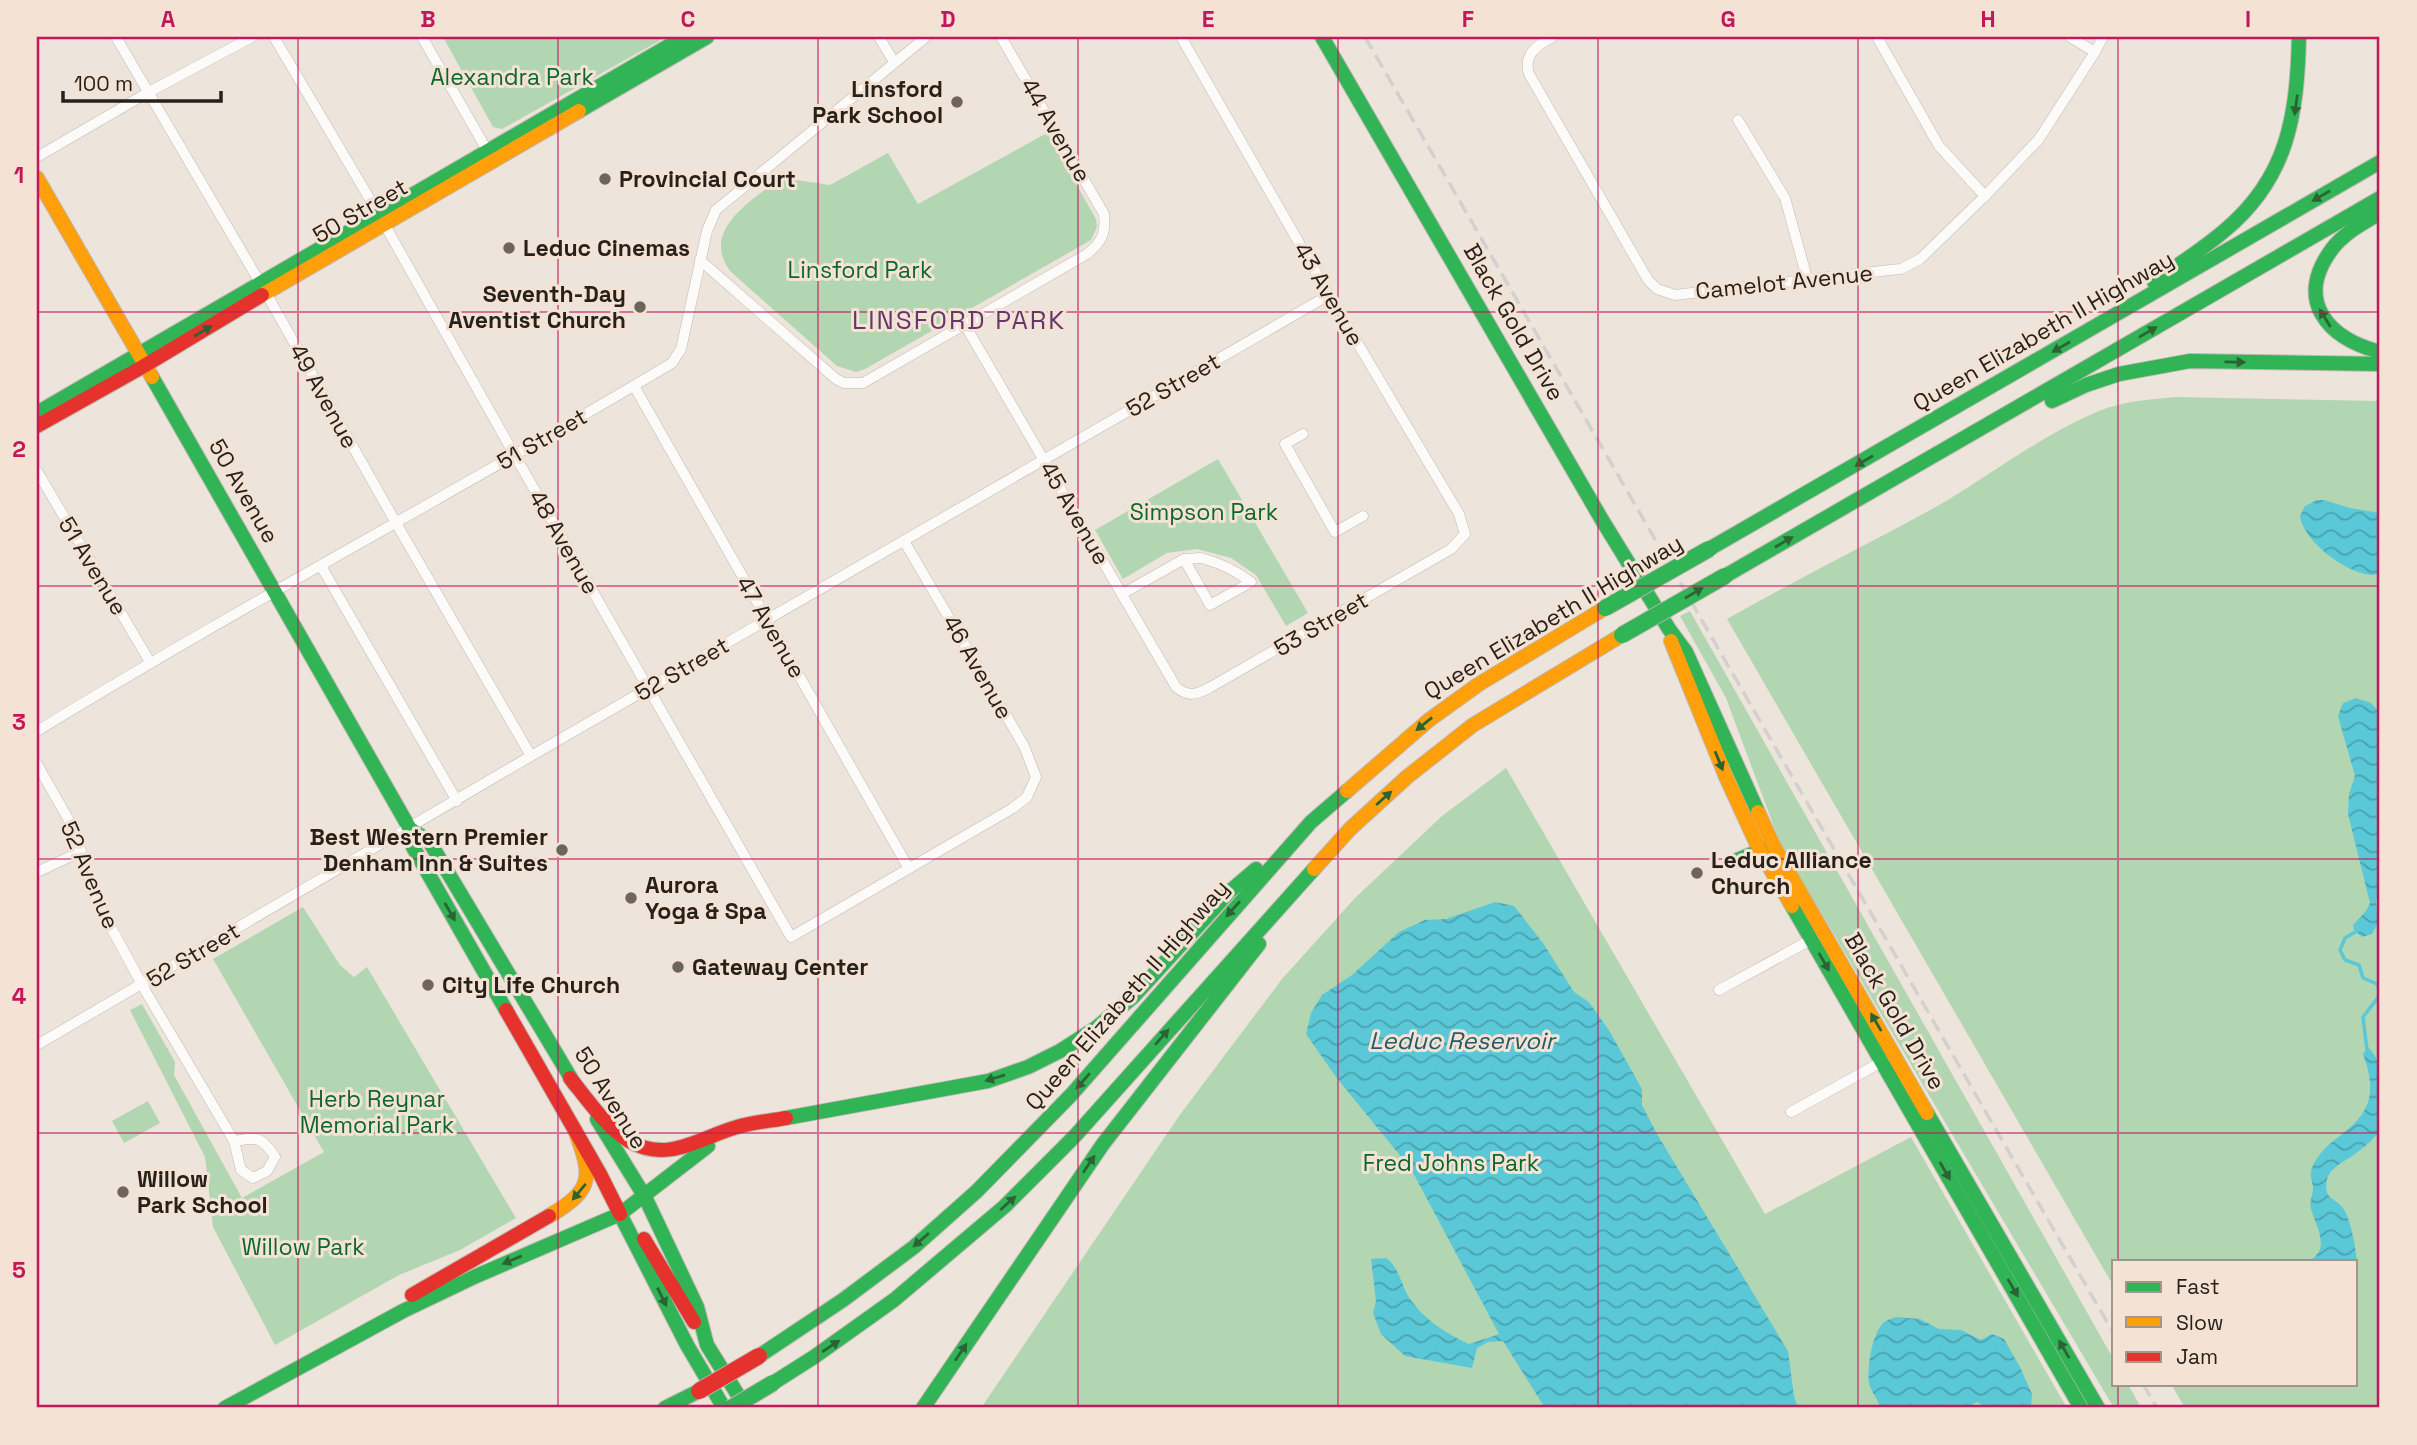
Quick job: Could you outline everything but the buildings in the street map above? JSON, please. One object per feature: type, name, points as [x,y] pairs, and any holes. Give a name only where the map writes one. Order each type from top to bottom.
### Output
[{"type":"main road","name":"50 Street","points":[[37,426],[141,360],[490,155],[684,37]]},
{"type":"main road","name":"50 Street","points":[[490,155],[706,37]]},
{"type":"main road","name":"Black Gold Drive","points":[[1322,37],[1602,520],[1686,652],[1740,775],[1767,848],[1888,1059],[2081,1408]]},
{"type":"main road","points":[[2092,329],[2233,225],[2261,196],[2280,165],[2291,130],[2298,86],[2299,37]]},
{"type":"main road","name":"Queen Elizabeth II Highway","points":[[665,1408],[759,1356],[843,1300],[914,1247],[977,1191],[1071,1095],[1311,822],[1429,720],[1479,684],[1605,608],[2380,162]]},
{"type":"main road","name":"50 Avenue","points":[[37,178],[410,829],[413,848],[575,1130],[687,1345],[724,1408]]},
{"type":"main road","points":[[731,1408],[843,1338],[897,1298],[957,1250],[1037,1177],[1350,829],[1408,777],[1473,725],[1622,635],[2380,198]]},
{"type":"main road","points":[[2380,213],[2334,246],[2321,268],[2314,294],[2319,310],[2337,335],[2357,347],[2380,352]]},
{"type":"main road","name":"50 Street","points":[[37,413],[141,360]]},
{"type":"main road","points":[[1941,453],[2004,426],[2095,381],[2143,366],[2190,361],[2380,364]]},
{"type":"main road","points":[[570,1078],[621,1138],[651,1151],[681,1149],[718,1132],[740,1126],[988,1081],[1028,1067],[1096,1028],[1133,996],[1229,892],[1311,822]]},
{"type":"main road","name":"50 Avenue","points":[[410,829],[429,841],[570,1078],[645,1197],[697,1307],[707,1346],[746,1408]]},
{"type":"main road","points":[[923,1408],[1103,1144],[1350,829]]},
{"type":"main road","points":[[1735,861],[1767,848]]},
{"type":"main road","points":[[531,1054],[551,1043]]},
{"type":"main road","name":"Black Gold Drive","points":[[1888,1059],[2098,1408]]},
{"type":"main road","points":[[225,1408],[403,1311],[620,1214],[645,1197],[690,1158],[715,1142],[748,1128],[811,1113]]},
{"type":"main road","points":[[225,1408],[299,1360],[566,1206],[579,1195],[590,1173],[575,1130]]},
{"type":"main road","points":[[620,1214],[633,1223],[649,1247],[707,1346]]},
{"type":"street","name":"49 Avenue","points":[[116,37],[263,287],[531,756]]},
{"type":"street","points":[[37,157],[149,92],[252,37]]},
{"type":"street","name":"48 Avenue","points":[[274,37],[381,218],[513,454],[791,937],[908,867]]},
{"type":"street","points":[[422,37],[490,155]]},
{"type":"street","points":[[879,37],[894,62]]},
{"type":"street","name":"51 Street","points":[[37,731],[150,662],[634,386],[677,357],[711,219],[723,204],[926,37]]},
{"type":"street","name":"44 Avenue","points":[[965,325],[1087,254],[1098,246],[1105,226],[1104,214],[1097,201],[1001,37]]},
{"type":"street","name":"43 Avenue","points":[[1181,37],[1329,295],[1460,514],[1465,534],[1451,550]]},
{"type":"street","name":"Camelot Avenue","points":[[1552,37],[1541,43],[1529,56],[1526,65],[1529,74],[1648,280],[1657,289],[1675,295],[1890,270],[1920,259],[1985,197],[2049,126],[2103,37]]},
{"type":"street","points":[[1877,37],[1939,146],[1985,197]]},
{"type":"street","points":[[2070,37],[2095,52]]},
{"type":"street","points":[[1738,120],[1786,198],[1807,278]]},
{"type":"street","points":[[700,260],[836,379],[844,383],[863,383],[965,325]]},
{"type":"street","name":"52 Street","points":[[37,1045],[1329,295]]},
{"type":"street","name":"45 Avenue","points":[[965,325],[1176,687],[1189,695]]},
{"type":"street","name":"47 Avenue","points":[[634,386],[908,867]]},
{"type":"street","points":[[1303,434],[1285,444],[1335,532],[1363,516]]},
{"type":"street","name":"51 Avenue","points":[[37,471],[150,662]]},
{"type":"street","name":"46 Avenue","points":[[904,541],[1024,746],[1036,777],[1027,797],[1013,808],[908,867]]},
{"type":"street","name":"53 Street","points":[[1189,695],[1209,688],[1451,550]]},
{"type":"street","points":[[1122,594],[1184,559],[1201,558],[1219,562],[1251,582],[1210,605],[1184,559]]},
{"type":"street","points":[[321,566],[457,801]]},
{"type":"street","name":"52 Avenue","points":[[37,764],[75,831],[94,896],[142,985],[234,1141]]},
{"type":"street","points":[[37,872],[79,852]]},
{"type":"street","points":[[1719,989],[1818,936]]},
{"type":"street","points":[[1791,1112],[1888,1059]]},
{"type":"street","points":[[254,1137],[267,1143],[275,1157],[267,1171],[253,1178],[241,1170],[234,1141],[254,1137]]},
{"type":"green space","name":"Alexandra Park","points":[[443,37],[666,37],[502,129],[493,127]]},
{"type":"green space","name":"Linsford Park","points":[[1047,133],[1096,219],[1097,227],[1091,240],[865,369],[856,372],[837,366],[730,271],[722,255],[722,240],[736,214],[789,172],[796,180],[830,185],[888,153],[918,204]]},
{"type":"green space","points":[[2177,397],[2380,401],[2380,1408],[2185,1408],[2172,1386],[2358,1386],[2358,1260],[2112,1260],[2112,1284],[1727,619],[1934,508],[2077,421],[2118,405]]},
{"type":"green space","name":"Simpson Park","points":[[1218,459],[1308,613],[1286,626],[1256,575],[1231,558],[1197,549],[1167,553],[1123,579],[1095,530]]},
{"type":"green space","points":[[1690,611],[2112,1356],[2112,1386],[2129,1386],[2141,1408],[2114,1408],[1780,843],[1726,698],[1680,616]]},
{"type":"green space","name":"Fred Johns Park","points":[[1506,768],[1765,1214],[1911,1137],[2067,1408],[981,1408],[1179,1116],[1282,979],[1355,898],[1442,816]]},
{"type":"green space","name":"Herb Reynar Memorial Park","points":[[303,907],[340,965],[354,977],[367,967],[516,1218],[460,1250],[399,1275],[275,1345],[213,1227],[205,1157],[130,1010],[142,1004],[175,1062],[174,1075],[242,1198],[324,1152],[213,959]]},
{"type":"green space","points":[[148,1101],[160,1123],[124,1143],[112,1121]]},
{"type":"water","points":[[2317,500],[2380,513],[2380,574],[2369,575],[2344,566],[2310,537],[2300,516],[2305,506]]},
{"type":"water","points":[[2356,698],[2371,703],[2380,713],[2380,895],[2376,900],[2378,923],[2372,934],[2362,937],[2354,930],[2353,925],[2370,903],[2348,814],[2349,794],[2355,776],[2338,716],[2343,703]]},
{"type":"water","name":"Leduc Reservoir","points":[[1495,902],[1514,906],[1543,943],[1574,992],[1589,1002],[1610,1032],[1642,1089],[1642,1105],[1657,1134],[1788,1351],[1798,1408],[1545,1408],[1503,1341],[1488,1342],[1477,1348],[1472,1368],[1405,1356],[1381,1334],[1373,1313],[1376,1301],[1371,1259],[1386,1258],[1396,1270],[1414,1304],[1443,1330],[1469,1344],[1499,1334],[1411,1169],[1336,1077],[1306,1034],[1311,1013],[1322,995],[1352,975],[1399,932],[1425,920],[1446,919]]},
{"type":"water","points":[[2368,1048],[2378,1063],[2380,1131],[2362,1149],[2335,1167],[2326,1185],[2327,1193],[2346,1214],[2356,1260],[2309,1260],[2319,1251],[2321,1244],[2311,1206],[2312,1169],[2321,1153],[2355,1122],[2367,1105],[2370,1087],[2363,1054]]},
{"type":"water","points":[[1897,1317],[1920,1319],[1939,1329],[1961,1330],[1981,1340],[1992,1334],[2004,1339],[2032,1394],[2031,1408],[1988,1408],[1977,1402],[1966,1408],[1880,1408],[1869,1383],[1872,1349],[1881,1325]]},
{"type":"waterway","points":[[2357,931],[2345,938],[2340,950],[2345,960],[2359,965],[2363,978],[2377,984],[2380,990]]},
{"type":"waterway","points":[[2367,1050],[2363,1017],[2380,995]]},
{"type":"railway","points":[[1365,37],[2112,1331]]},
{"type":"railway","points":[[2144,1386],[2157,1408]]},
{"type":"traffic: fast","points":[[37,413],[684,37]]},
{"type":"traffic: fast","points":[[579,111],[707,37]]},
{"type":"traffic: fast","points":[[1322,37],[1602,520],[1686,652],[1758,812]]},
{"type":"traffic: fast","points":[[2154,282],[2224,231],[2246,211],[2262,189],[2285,144],[2295,93],[2299,37]]},
{"type":"traffic: fast","points":[[1709,549],[2380,162]]},
{"type":"traffic: fast","points":[[1725,576],[2380,198]]},
{"type":"traffic: fast","points":[[2380,213],[2337,243],[2321,267],[2316,285],[2322,314],[2332,327],[2361,346],[2380,352]]},
{"type":"traffic: fast","points":[[2052,401],[2086,385],[2119,374],[2190,361],[2380,364]]},
{"type":"traffic: fast","points":[[152,377],[410,829],[413,847],[506,1010]]},
{"type":"traffic: fast","points":[[1605,608],[1709,549]]},
{"type":"traffic: fast","points":[[1622,635],[1725,576]]},
{"type":"traffic: fast","points":[[759,1356],[843,1300],[914,1247],[977,1191],[1071,1095],[1311,822],[1347,791]]},
{"type":"traffic: fast","points":[[410,829],[429,841],[575,1085]]},
{"type":"traffic: fast","points":[[1735,861],[1769,847]]},
{"type":"traffic: fast","points":[[786,1118],[988,1081],[1028,1067],[1060,1051],[1096,1028],[1133,997],[1229,892],[1256,869]]},
{"type":"traffic: fast","points":[[773,1383],[894,1300],[1005,1206],[1074,1137],[1314,869]]},
{"type":"traffic: fast","points":[[1792,906],[2081,1408]]},
{"type":"traffic: fast","points":[[923,1408],[1103,1144],[1259,944]]},
{"type":"traffic: fast","points":[[1927,1113],[2098,1408]]},
{"type":"traffic: fast","points":[[597,1119],[645,1197]]},
{"type":"traffic: fast","points":[[225,1408],[403,1311],[620,1214],[708,1146]]},
{"type":"traffic: fast","points":[[645,1197],[697,1307],[707,1345],[746,1408]]},
{"type":"traffic: fast","points":[[620,1214],[687,1345],[724,1408]]},
{"type":"traffic: fast","points":[[731,1408],[773,1383]]},
{"type":"traffic: fast","points":[[665,1408],[699,1391]]},
{"type":"traffic: slow","points":[[262,295],[579,111]]},
{"type":"traffic: slow","points":[[37,178],[152,377]]},
{"type":"traffic: slow","points":[[1347,791],[1429,720],[1479,684],[1605,608]]},
{"type":"traffic: slow","points":[[1314,869],[1350,829],[1407,777],[1473,725],[1622,635]]},
{"type":"traffic: slow","points":[[1671,641],[1726,777],[1760,851],[1792,906]]},
{"type":"traffic: slow","points":[[1758,812],[1773,845],[1927,1113]]},
{"type":"traffic: slow","points":[[549,1216],[575,1198],[586,1180],[585,1159],[575,1130]]},
{"type":"traffic: jam","points":[[37,426],[262,295]]},
{"type":"traffic: jam","points":[[506,1010],[620,1214]]},
{"type":"traffic: jam","points":[[570,1078],[612,1128],[629,1141],[657,1150],[684,1146],[743,1125],[786,1118]]},
{"type":"traffic: jam","points":[[412,1295],[549,1216]]},
{"type":"traffic: jam","points":[[644,1239],[694,1322]]},
{"type":"traffic: jam","points":[[699,1391],[759,1356]]},
{"type":"place","name":"Linsford Park School","points":[[957,102]]},
{"type":"place","name":"Provincial Court","points":[[605,179]]},
{"type":"place","name":"Leduc Cinemas","points":[[509,248]]},
{"type":"place","name":"Seventh-Day Aventist Church","points":[[640,307]]},
{"type":"place","name":"Best Western Premier Denham Inn & Suites","points":[[562,850]]},
{"type":"place","name":"Leduc Alliance Church","points":[[1697,873]]},
{"type":"place","name":"Aurora Yoga & Spa","points":[[631,898]]},
{"type":"place","name":"Gateway Center","points":[[678,967]]},
{"type":"place","name":"City Life Church","points":[[428,985]]},
{"type":"place","name":"Willow Park School","points":[[123,1192]]},
{"type":"district","name":"LINSFORD PARK","points":[[959,320]]},
{"type":"park label","name":"Willow Park","points":[[303,1247]]}]
